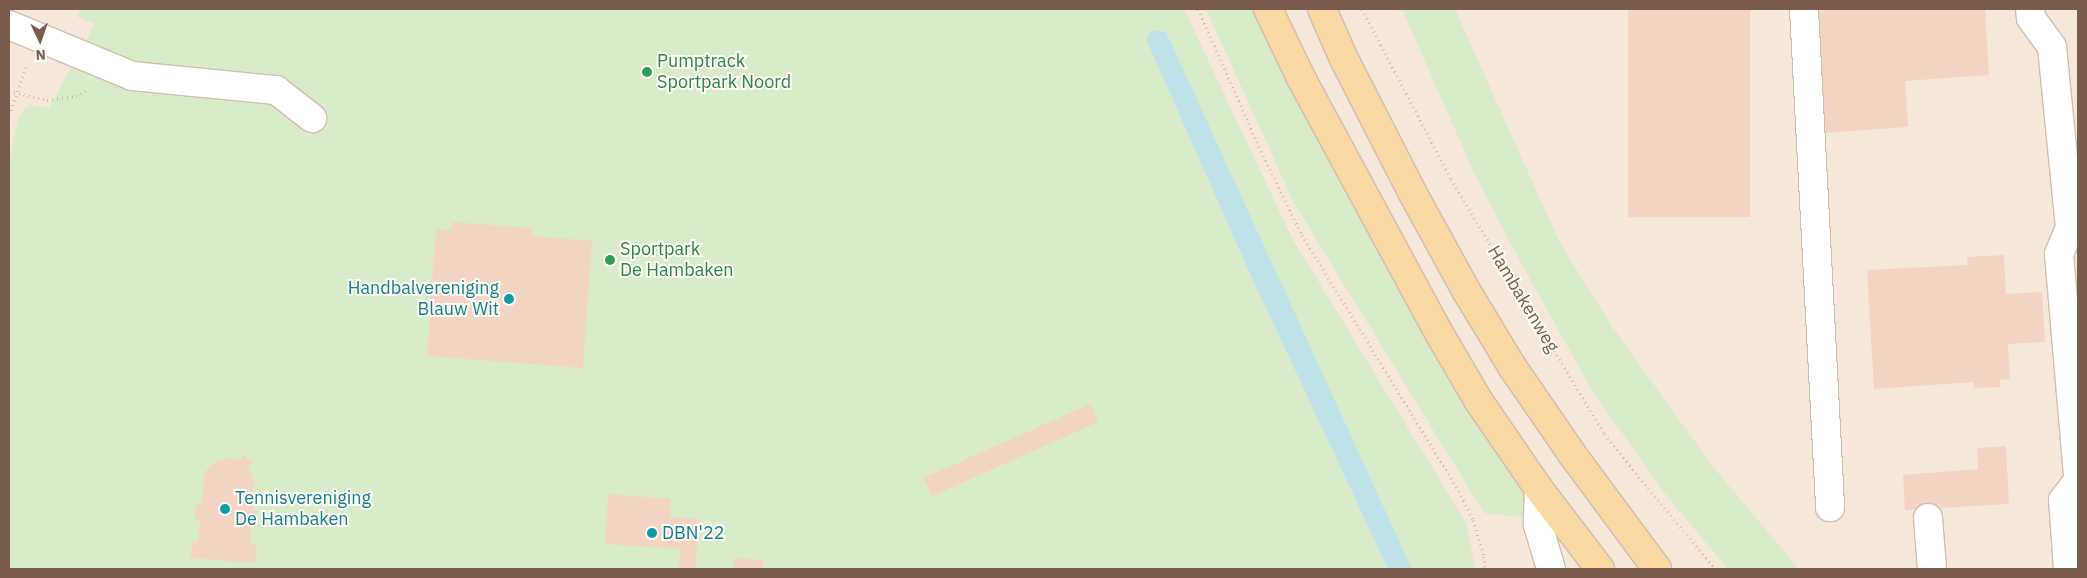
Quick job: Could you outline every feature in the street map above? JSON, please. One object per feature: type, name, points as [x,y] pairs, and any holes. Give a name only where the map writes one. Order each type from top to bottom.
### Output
[{"type":"main road","points":[[1268,9],[1301,78],[1439,333],[1478,400],[1539,489],[1600,569]]},
{"type":"main road","points":[[1322,9],[1344,59],[1408,184],[1472,300],[1513,368],[1572,454],[1658,569]]},
{"type":"street","points":[[1804,9],[1830,507]]},
{"type":"street","points":[[2030,9],[2031,18],[2052,46],[2071,159],[2070,228],[2059,254],[2078,474]]},
{"type":"street","points":[[9,25],[132,76],[276,90],[312,118]]},
{"type":"street","points":[[2068,569],[2063,500],[2078,481]]},
{"type":"street","points":[[1539,489],[1538,524],[1551,569]]},
{"type":"street","points":[[1928,518],[1932,569]]},
{"type":"path","points":[[1198,9],[1261,151],[1302,235],[1459,491],[1473,520],[1484,556],[1485,569]]},
{"type":"path","name":"Hambakenweg","points":[[1362,9],[1451,179],[1604,434],[1715,569]]},
{"type":"path","points":[[9,91],[47,100],[76,96],[122,72]]},
{"type":"shaded area","points":[[9,9],[2078,9],[2078,569],[9,569]]},
{"type":"green space","name":"Sportpark De Hambaken","points":[[80,9],[1184,9],[1292,238],[1466,523],[1476,569],[1412,569],[1277,277],[1149,46],[1251,276],[1388,569],[9,569],[9,159],[19,116],[30,105],[49,108],[95,24],[77,17]]},
{"type":"green space","points":[[1206,9],[1259,9],[1303,104],[1385,266],[1457,385],[1545,520],[1484,513],[1294,203]]},
{"type":"green space","points":[[1402,9],[1455,9],[1559,241],[1611,325],[1714,468],[1799,569],[1728,569],[1666,495],[1593,392],[1522,265],[1475,175]]},
{"type":"water","points":[[1152,30],[1166,32],[1412,569],[1388,569],[1251,276],[1149,46],[1147,39]]},
{"type":"building","points":[[1628,9],[1750,9],[1750,217],[1628,217]]},
{"type":"building","points":[[1816,9],[1985,9],[1989,75],[1905,81],[1908,127],[1824,133]]},
{"type":"building","name":"Handbalvereniging Blauw Wit","points":[[452,222],[533,228],[533,236],[592,241],[583,368],[427,356],[436,229],[451,230]]},
{"type":"building","points":[[2004,255],[2006,294],[2042,292],[2045,342],[2008,344],[2010,379],[2000,380],[2000,387],[1974,388],[1974,382],[1874,389],[1867,270],[1968,265],[1967,257]]},
{"type":"building","points":[[1090,404],[1098,422],[932,496],[924,478]]},
{"type":"building","points":[[2006,446],[2009,504],[1905,510],[1903,475],[1978,469],[1977,448]]},
{"type":"building","name":"Tennisvereniging De Hambaken","points":[[243,455],[253,462],[248,467],[254,481],[253,509],[257,509],[257,518],[252,518],[250,545],[256,545],[255,563],[191,558],[192,541],[198,542],[200,519],[195,519],[196,504],[201,505],[205,472],[211,465],[220,460],[230,458],[240,461]]},
{"type":"building","name":"DBN'22","points":[[608,494],[671,499],[670,517],[700,519],[695,569],[679,569],[680,549],[605,544]]},
{"type":"building","name":"DBN'22","points":[[734,558],[763,560],[763,569],[733,569]]},
{"type":"place","name":"Pumptrack Sportpark Noord","points":[[647,72]]},
{"type":"place","name":"Sportpark De Hambaken","points":[[610,260]]},
{"type":"place","name":"Handbalvereniging Blauw Wit","points":[[509,299]]},
{"type":"place","name":"Tennisvereniging De Hambaken","points":[[225,509]]},
{"type":"place","name":"DBN'22","points":[[652,533]]}]
